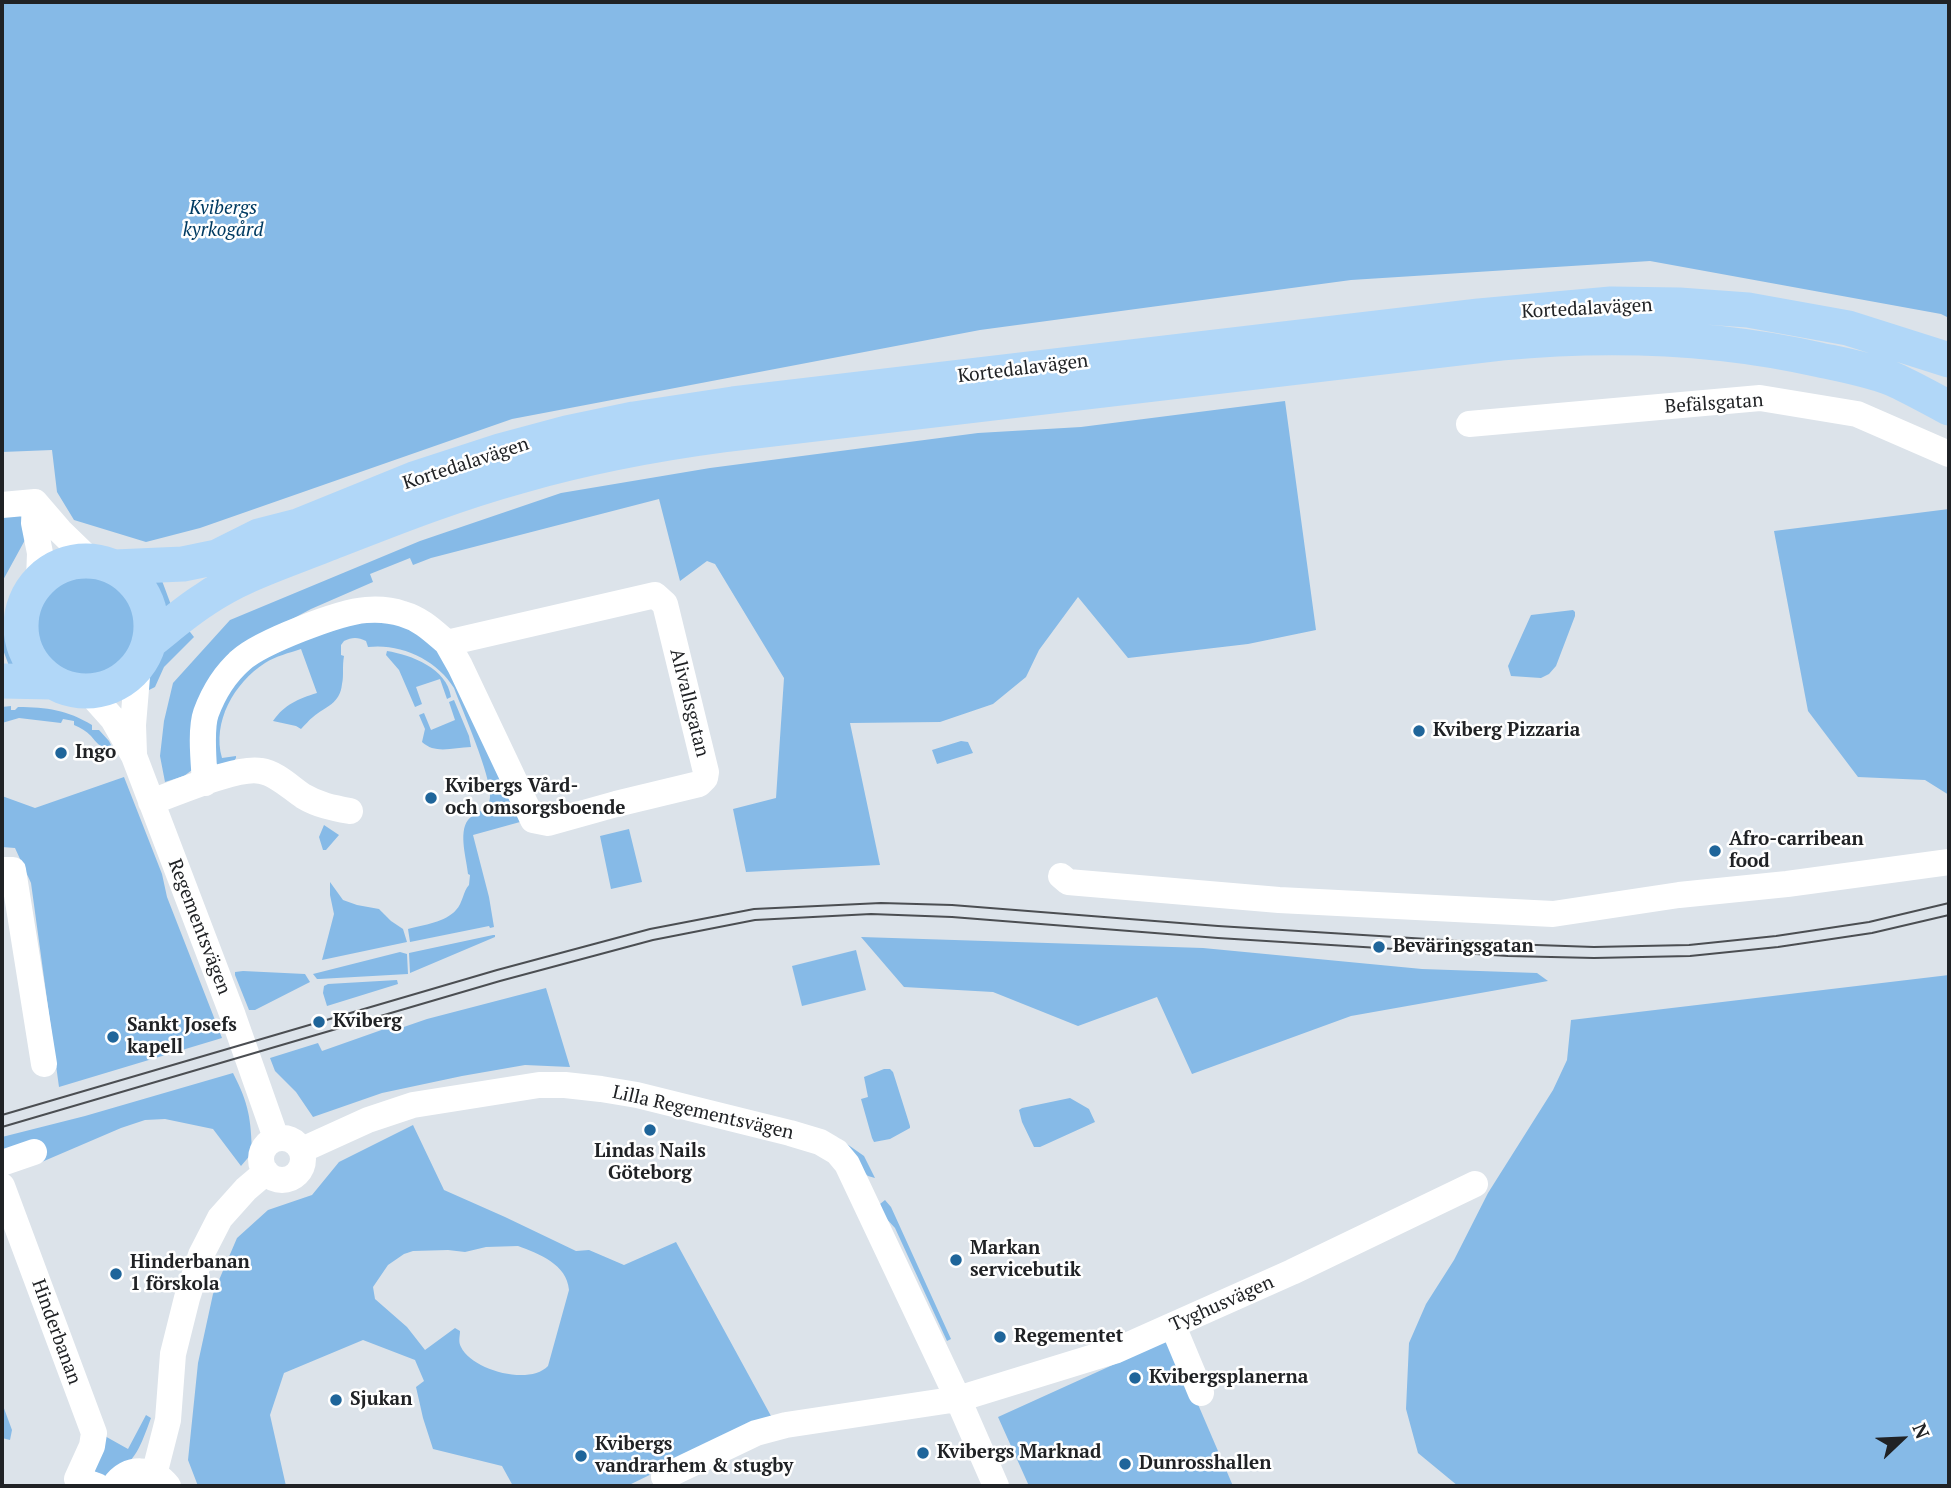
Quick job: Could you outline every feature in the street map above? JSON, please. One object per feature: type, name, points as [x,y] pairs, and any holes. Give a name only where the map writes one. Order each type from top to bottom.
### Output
[{"type":"main road","name":"Kortedalavägen","points":[[22,601],[54,569],[66,564],[183,564],[217,557],[251,540],[298,526],[446,468],[534,442],[634,419],[723,405],[1465,318],[1611,304],[1748,310],[1848,328],[1949,360]]},
{"type":"main road","name":"Kortedalavägen","points":[[88,691],[104,689],[120,682],[144,654],[204,599],[230,585],[445,500],[575,461],[656,445],[1501,343],[1599,337],[1716,342],[1801,355],[1896,381],[1949,408]]},
{"type":"main road","points":[[103,564],[136,584],[145,598],[150,615],[144,654]]},
{"type":"main road","points":[[22,601],[21,628],[24,647],[38,671],[66,688],[88,691]]},
{"type":"main road","points":[[2,681],[53,682]]},
{"type":"street","name":"Befälsgatan","points":[[1469,424],[1760,398],[1857,414],[1949,454]]},
{"type":"street","points":[[35,502],[60,531],[103,564]]},
{"type":"street","points":[[2,505],[35,502]]},
{"type":"street","points":[[22,601],[40,553],[34,523],[35,502]]},
{"type":"street","name":"Alivallsgatan","points":[[205,783],[204,717],[223,681],[241,660],[282,638],[337,617],[368,610],[391,611],[411,617],[431,628],[447,643],[533,820],[548,823],[699,784],[705,778],[706,772],[665,604],[655,595],[447,643]]},
{"type":"street","name":"Regementsvägen","points":[[134,756],[134,705],[144,654]]},
{"type":"street","name":"Regementsvägen","points":[[88,691],[113,719],[134,756],[233,1016],[276,1138]]},
{"type":"street","points":[[151,802],[244,771],[262,771],[273,775],[306,798],[328,808],[350,811]]},
{"type":"street","points":[[1061,876],[1068,882],[1279,900],[1553,915],[1679,895],[1787,884],[1949,862]]},
{"type":"street","points":[[2,870],[13,870],[44,1064]]},
{"type":"street","name":"Lilla Regementsvägen","points":[[302,1150],[368,1120],[413,1105],[539,1085],[601,1088],[637,1095],[820,1142],[837,1152],[847,1164],[996,1486]]},
{"type":"street","points":[[276,1138],[290,1139],[302,1150],[303,1164],[295,1176],[285,1180],[278,1180],[266,1172],[262,1165],[261,1154],[267,1144],[276,1138]]},
{"type":"street","points":[[2,1163],[34,1152]]},
{"type":"street","points":[[160,1480],[156,1467],[168,1420],[173,1354],[201,1255],[220,1218],[246,1189],[266,1172]]},
{"type":"street","name":"Tyghusvägen","points":[[958,1399],[1117,1350],[1292,1272],[1475,1184]]},
{"type":"street","name":"Hinderbanan","points":[[2,1186],[94,1433],[82,1484]]},
{"type":"street","points":[[1173,1326],[1201,1393]]},
{"type":"street","points":[[664,1477],[755,1433],[776,1427],[958,1399]]},
{"type":"street","points":[[114,1486],[132,1472],[141,1471],[160,1480]]},
{"type":"green space","name":"Kvibergs kyrkogård","points":[[2,2],[1949,2],[1949,318],[1941,314],[1650,261],[1351,280],[980,330],[512,419],[200,528],[146,542],[74,520],[57,492],[52,450],[2,452]]},
{"type":"green space","points":[[1285,401],[1316,630],[1248,644],[1128,658],[1078,597],[1039,650],[1026,677],[993,704],[940,722],[850,723],[880,865],[746,872],[733,809],[776,798],[784,678],[715,564],[707,561],[680,581],[659,499],[413,565],[410,558],[370,574],[373,582],[311,609],[230,652],[199,699],[192,770],[184,776],[165,782],[160,756],[164,721],[173,683],[230,620],[420,541],[561,493],[710,468],[978,433],[1081,427]]},
{"type":"green space","points":[[1949,509],[1949,795],[1925,780],[1858,777],[1808,711],[1774,531]]},
{"type":"green space","points":[[25,512],[25,540],[2,582],[2,514]]},
{"type":"green space","points":[[85,570],[106,574],[124,586],[136,604],[140,625],[136,646],[124,664],[106,676],[85,680],[64,676],[46,664],[34,646],[30,625],[34,604],[46,586],[64,574]]},
{"type":"green space","points":[[147,578],[161,578],[174,613],[162,618],[160,603]]},
{"type":"green space","points":[[1573,610],[1575,616],[1556,666],[1549,674],[1541,678],[1511,676],[1508,666],[1531,615]]},
{"type":"green space","points":[[399,621],[438,647],[520,822],[473,835],[494,927],[410,942],[408,929],[446,917],[460,904],[469,885],[470,875],[464,847],[465,825],[487,805],[490,797],[481,759],[454,688],[438,669],[405,651],[380,646],[368,647],[366,641],[358,638],[344,641],[341,645],[341,655],[344,656],[341,691],[332,704],[301,729],[273,721],[292,703],[317,693],[301,649],[278,657],[254,671],[235,692],[228,705],[220,731],[220,744],[222,758],[236,756],[234,761],[218,766],[211,755],[214,718],[240,671],[338,623]]},
{"type":"green space","points":[[183,623],[194,637],[164,667],[155,687],[145,692],[148,670],[153,658]]},
{"type":"green space","points":[[4,630],[10,637],[23,668],[12,674],[2,647]]},
{"type":"green space","points":[[387,651],[417,660],[435,671],[443,678],[451,697],[447,699],[440,679],[416,687],[422,704],[415,707],[399,670],[386,655]]},
{"type":"green space","points":[[454,700],[471,747],[439,749],[427,746],[422,742],[425,729],[419,715],[424,713],[431,730],[455,720],[449,702]]},
{"type":"green space","points":[[11,706],[11,710],[18,707],[38,708],[74,716],[92,725],[92,730],[99,730],[112,747],[100,745],[74,725],[74,721],[63,719],[61,723],[19,718],[2,723],[2,707]]},
{"type":"green space","points":[[961,741],[968,742],[973,753],[937,764],[932,750]]},
{"type":"green space","points":[[124,777],[222,1038],[59,1087],[31,883],[15,848],[2,847],[2,796],[35,808]]},
{"type":"green space","points":[[324,825],[339,835],[326,850],[323,850],[319,837]]},
{"type":"green space","points":[[629,829],[642,882],[611,889],[600,836]]},
{"type":"green space","points":[[330,882],[343,900],[379,909],[403,929],[407,942],[322,960],[334,914]]},
{"type":"green space","points":[[495,937],[410,973],[409,953]]},
{"type":"green space","points":[[861,937],[1203,948],[1422,969],[1537,973],[1548,981],[1351,1016],[1192,1074],[1157,997],[1078,1026],[993,992],[904,987]]},
{"type":"green space","points":[[856,950],[866,990],[802,1006],[792,966]]},
{"type":"green space","points":[[400,952],[407,954],[408,974],[317,979],[313,974]]},
{"type":"green space","points":[[235,972],[305,974],[310,982],[255,1010],[249,1010],[235,975]]},
{"type":"green space","points":[[1949,975],[1949,1486],[1458,1486],[1418,1453],[1406,1409],[1409,1343],[1426,1304],[1454,1260],[1488,1193],[1553,1090],[1567,1060],[1571,1020]]},
{"type":"green space","points":[[397,980],[398,984],[327,1006],[323,993],[324,986],[328,984]]},
{"type":"green space","points":[[546,988],[570,1067],[525,1065],[462,1076],[382,1093],[313,1117],[296,1092],[275,1071],[270,1058],[318,1043],[322,1051],[390,1027],[398,1029]]},
{"type":"green space","points":[[884,1069],[893,1072],[910,1128],[890,1139],[874,1142],[861,1099],[868,1097],[864,1077]]},
{"type":"green space","points":[[233,1073],[246,1103],[251,1131],[252,1153],[241,1166],[213,1129],[165,1119],[145,1120],[121,1128],[37,1164],[2,1155],[2,1137]]},
{"type":"green space","points":[[1070,1098],[1089,1109],[1095,1122],[1040,1147],[1034,1147],[1019,1110]]},
{"type":"green space","points":[[413,1125],[444,1190],[576,1251],[589,1250],[624,1265],[676,1242],[771,1416],[627,1486],[513,1486],[502,1466],[433,1449],[416,1387],[424,1381],[415,1360],[363,1340],[284,1373],[270,1415],[286,1486],[198,1486],[188,1460],[198,1363],[213,1294],[237,1238],[268,1210],[312,1195],[339,1162]],"holes":[[[518,1246],[558,1267],[569,1290],[548,1366],[539,1372],[515,1375],[488,1368],[467,1355],[459,1341],[460,1331],[455,1328],[425,1350],[407,1327],[375,1299],[373,1287],[388,1265],[404,1254],[413,1251],[465,1252],[486,1247]]]},
{"type":"green space","points":[[837,1137],[864,1156],[875,1178],[863,1172]]},
{"type":"green space","points":[[885,1200],[891,1207],[951,1339],[947,1341],[895,1228],[883,1215],[880,1204]]},
{"type":"green space","name":"Kvibergsplanerna","points":[[1170,1339],[1233,1486],[1029,1486],[998,1417]]},
{"type":"green space","points":[[2,1403],[12,1430],[10,1440],[2,1438]]},
{"type":"green space","points":[[146,1415],[151,1418],[132,1459],[110,1478],[95,1472],[92,1463],[103,1435],[128,1449]]},
{"type":"tram line","points":[[2,1115],[497,970],[650,929],[754,909],[881,903],[952,905],[1218,926],[1594,947],[1689,945],[1776,936],[1869,922],[1949,903]]},
{"type":"tram line","points":[[2,1127],[500,981],[653,940],[755,920],[871,914],[952,917],[1218,938],[1508,956],[1594,958],[1690,956],[1778,947],[1872,933],[1949,915]]},
{"type":"place","name":"Kviberg Pizzaria","points":[[1419,731]]},
{"type":"place","name":"Ingo","points":[[61,753]]},
{"type":"place","name":"Kvibergs Vård- och omsorgsboende","points":[[431,798]]},
{"type":"place","name":"Afro-carribean food","points":[[1715,851]]},
{"type":"place","name":"Beväringsgatan","points":[[1379,947]]},
{"type":"place","name":"Kviberg","points":[[319,1022]]},
{"type":"place","name":"Sankt Josefs kapell","points":[[113,1037]]},
{"type":"place","name":"Lindas Nails Göteborg","points":[[650,1130]]},
{"type":"place","name":"Markan servicebutik","points":[[956,1260]]},
{"type":"place","name":"Hinderbanan 1 förskola","points":[[116,1274]]},
{"type":"place","name":"Regementet","points":[[1000,1337]]},
{"type":"place","name":"Kvibergsplanerna","points":[[1135,1378]]},
{"type":"place","name":"Sjukan","points":[[336,1400]]},
{"type":"place","name":"Kvibergs Marknad","points":[[923,1453]]},
{"type":"place","name":"Kvibergs vandrarhem & stugby","points":[[581,1456]]},
{"type":"place","name":"Dunrosshallen","points":[[1125,1464]]}]
